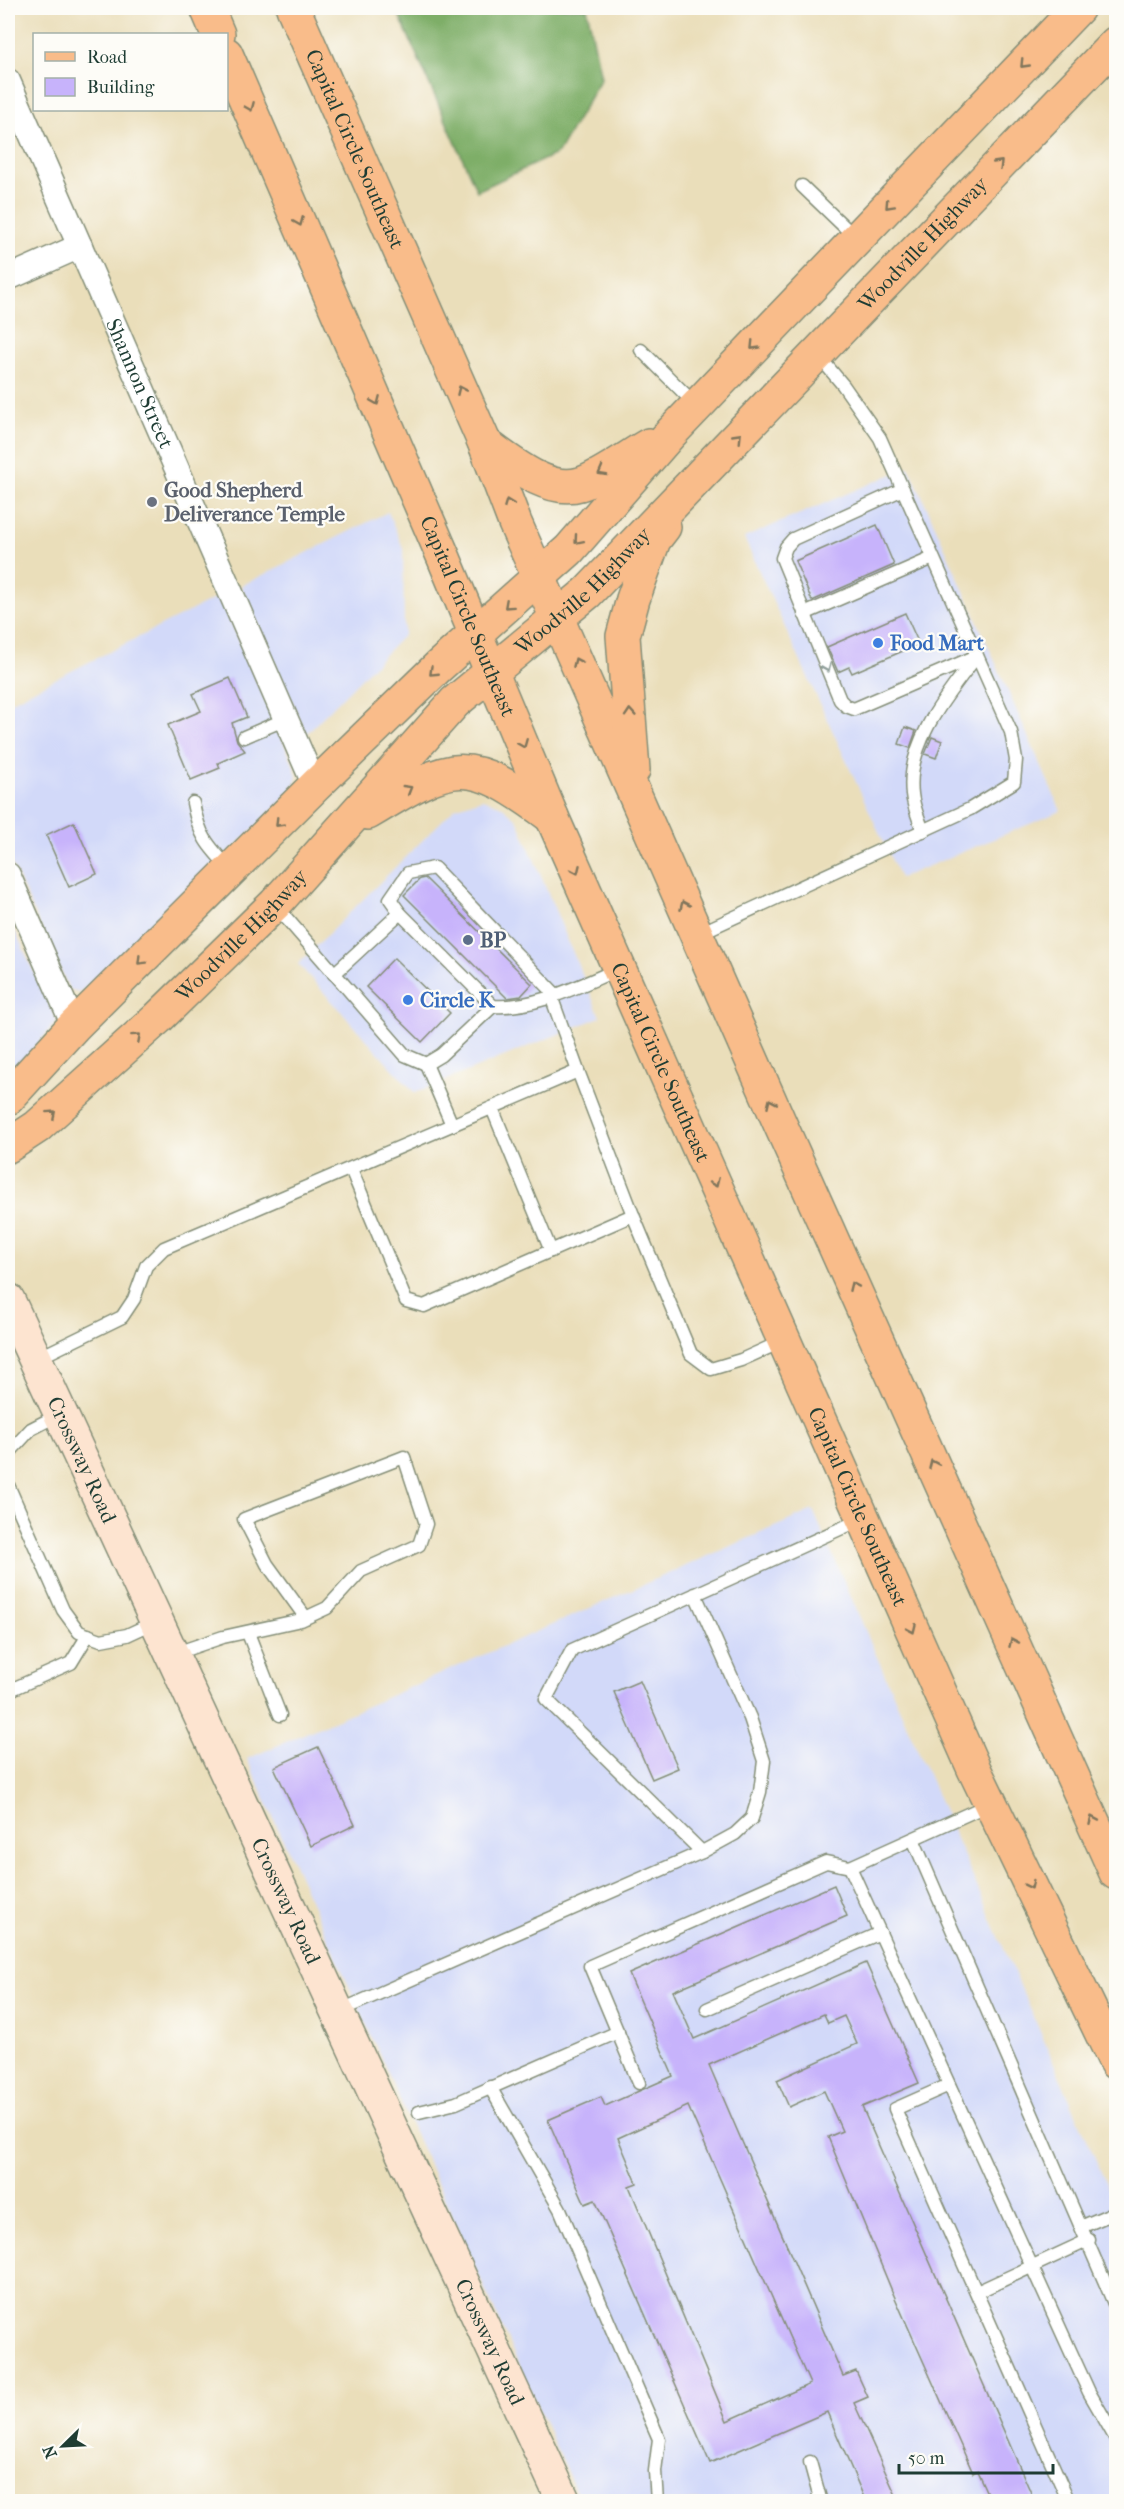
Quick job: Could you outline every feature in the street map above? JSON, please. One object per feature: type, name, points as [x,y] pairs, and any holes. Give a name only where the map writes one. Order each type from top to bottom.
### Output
[{"type":"main road","points":[[207,8],[218,33]]},
{"type":"main road","name":"Capital Circle Southeast","points":[[293,8],[484,444],[557,618],[1116,1873]]},
{"type":"main road","name":"Woodville Highway","points":[[8,1095],[74,1026],[315,786],[476,633],[569,550],[671,433],[1078,8]]},
{"type":"main road","name":"Woodville Highway","points":[[8,1146],[37,1127],[134,1040],[275,904],[454,702],[587,593],[1116,43]]},
{"type":"main road","name":"Capital Circle Southeast","points":[[228,59],[493,671],[552,817],[784,1341],[991,1804],[1116,2063]]},
{"type":"main road","points":[[484,444],[521,469],[543,480],[580,484],[671,433]]},
{"type":"main road","points":[[635,793],[623,636],[633,599],[654,540],[698,479]]},
{"type":"main road","points":[[340,830],[423,780],[442,772],[466,771],[512,787],[552,817]]},
{"type":"street","name":"Shannon Street","points":[[8,81],[315,786]]},
{"type":"street","points":[[8,278],[80,246]]},
{"type":"street","points":[[8,875],[74,1026]]},
{"type":"street","name":"Crossway Road","points":[[8,1300],[564,2502]]},
{"type":"lane","points":[[802,186],[857,239]]},
{"type":"lane","points":[[641,350],[698,406]]},
{"type":"lane","points":[[697,934],[970,809],[1014,783],[1016,760],[1011,732],[903,489],[879,438],[818,354]]},
{"type":"lane","points":[[903,489],[794,539],[786,547],[782,558],[840,700],[846,706],[854,709],[977,656]]},
{"type":"lane","points":[[804,614],[933,558]]},
{"type":"lane","points":[[923,831],[912,794],[915,757],[939,705],[977,656]]},
{"type":"lane","points":[[244,737],[286,719]]},
{"type":"lane","points":[[193,803],[196,824],[205,843],[232,871]]},
{"type":"lane","points":[[620,968],[553,996],[510,1007],[493,1006],[400,913],[390,898],[408,873],[434,868],[553,996],[578,1071],[633,1215],[691,1354],[711,1369],[741,1360],[784,1341]]},
{"type":"lane","points":[[275,904],[405,1055],[426,1064],[452,1125]]},
{"type":"lane","points":[[334,974],[400,913]]},
{"type":"lane","points":[[426,1064],[441,1055],[493,1006]]},
{"type":"lane","points":[[35,1360],[122,1317],[135,1299],[146,1266],[164,1248],[578,1071]]},
{"type":"lane","points":[[492,1108],[551,1251]]},
{"type":"lane","points":[[351,1168],[406,1301],[424,1306],[633,1215]]},
{"type":"lane","points":[[8,1454],[31,1429],[60,1414]]},
{"type":"lane","points":[[172,1654],[223,1637],[306,1618],[327,1608],[361,1571],[419,1545],[426,1524],[404,1457],[244,1519],[267,1564],[306,1618]]},
{"type":"lane","points":[[8,1485],[63,1610],[79,1632],[101,1640],[127,1635],[157,1622]]},
{"type":"lane","points":[[702,1852],[546,1699],[572,1650],[863,1518]]},
{"type":"lane","points":[[338,2011],[702,1852],[735,1834],[752,1818],[760,1792],[764,1761],[750,1718],[695,1594]]},
{"type":"lane","points":[[248,1633],[280,1715]]},
{"type":"lane","points":[[8,1690],[71,1663],[88,1635]]},
{"type":"lane","points":[[639,2083],[590,1966],[826,1862],[850,1867],[991,1804]]},
{"type":"lane","points":[[913,1839],[1083,2226],[1116,2308]]},
{"type":"lane","points":[[850,1867],[1089,2391],[1116,2439]]},
{"type":"lane","points":[[707,2009],[880,1933]]},
{"type":"lane","points":[[419,2112],[456,2103],[618,2032]]},
{"type":"lane","points":[[949,2085],[895,2109],[1069,2502]]},
{"type":"lane","points":[[490,2087],[560,2209],[658,2439],[655,2471],[657,2502]]},
{"type":"lane","points":[[1083,2226],[1116,2212]]},
{"type":"lane","points":[[977,2292],[1089,2240]]},
{"type":"lane","points":[[810,2462],[821,2502]]},
{"type":"shaded area","points":[[909,467],[1061,811],[900,878],[744,538]]},
{"type":"shaded area","points":[[388,512],[403,548],[404,635],[306,734],[241,586]]},
{"type":"shaded area","points":[[220,596],[293,764],[297,776],[293,790],[97,982],[79,992],[69,989],[8,855],[8,703]]},
{"type":"shaded area","points":[[482,799],[500,805],[517,819],[600,1017],[415,1093],[298,964],[455,808]]},
{"type":"shaded area","points":[[8,916],[57,1021],[8,1079]]},
{"type":"shaded area","points":[[813,1510],[1116,2206],[1116,2501],[580,2501],[247,1759]]},
{"type":"green space","points":[[396,8],[587,8],[601,78],[558,153],[477,191]]},
{"type":"building","points":[[877,525],[894,565],[812,601],[795,561]]},
{"type":"building","name":"Food Mart","points":[[905,613],[919,644],[852,673],[849,667],[838,672],[827,647]]},
{"type":"building","points":[[230,678],[247,717],[232,723],[237,741],[245,751],[218,763],[220,768],[191,780],[168,725],[201,711],[193,694]]},
{"type":"building","points":[[905,727],[916,731],[910,748],[899,744]]},
{"type":"building","points":[[932,737],[942,741],[936,758],[925,754]]},
{"type":"building","points":[[74,822],[97,874],[69,887],[46,835]]},
{"type":"building","name":"BP","points":[[425,878],[532,984],[521,996],[507,998],[404,895],[420,879]]},
{"type":"building","name":"Circle K","points":[[394,958],[450,1013],[422,1042],[366,987]]},
{"type":"building","points":[[640,1681],[678,1768],[652,1779],[614,1692]]},
{"type":"building","points":[[318,1747],[355,1825],[311,1846],[274,1767]]},
{"type":"building","points":[[834,1885],[847,1916],[673,1991],[694,2039],[866,1963],[919,2083],[862,2107],[1035,2502],[991,2502],[977,2471],[973,2473],[892,2291],[828,2137],[842,2131],[824,2091],[789,2107],[777,2080],[857,2044],[844,2016],[828,2023],[824,2014],[709,2065],[843,2376],[856,2371],[868,2397],[854,2403],[899,2502],[866,2502],[827,2412],[710,2463],[595,2200],[585,2204],[548,2120],[601,2097],[605,2106],[673,2076],[629,1974]],"holes":[[[688,2106],[810,2384],[727,2421],[629,2186],[637,2183],[618,2138]]]},
{"type":"place","name":"Good Shepherd Deliverance Temple","points":[[152,502]]},
{"type":"place","name":"Food Mart","points":[[878,643]]},
{"type":"place","name":"BP","points":[[468,940]]},
{"type":"place","name":"Circle K","points":[[408,1000]]}]
